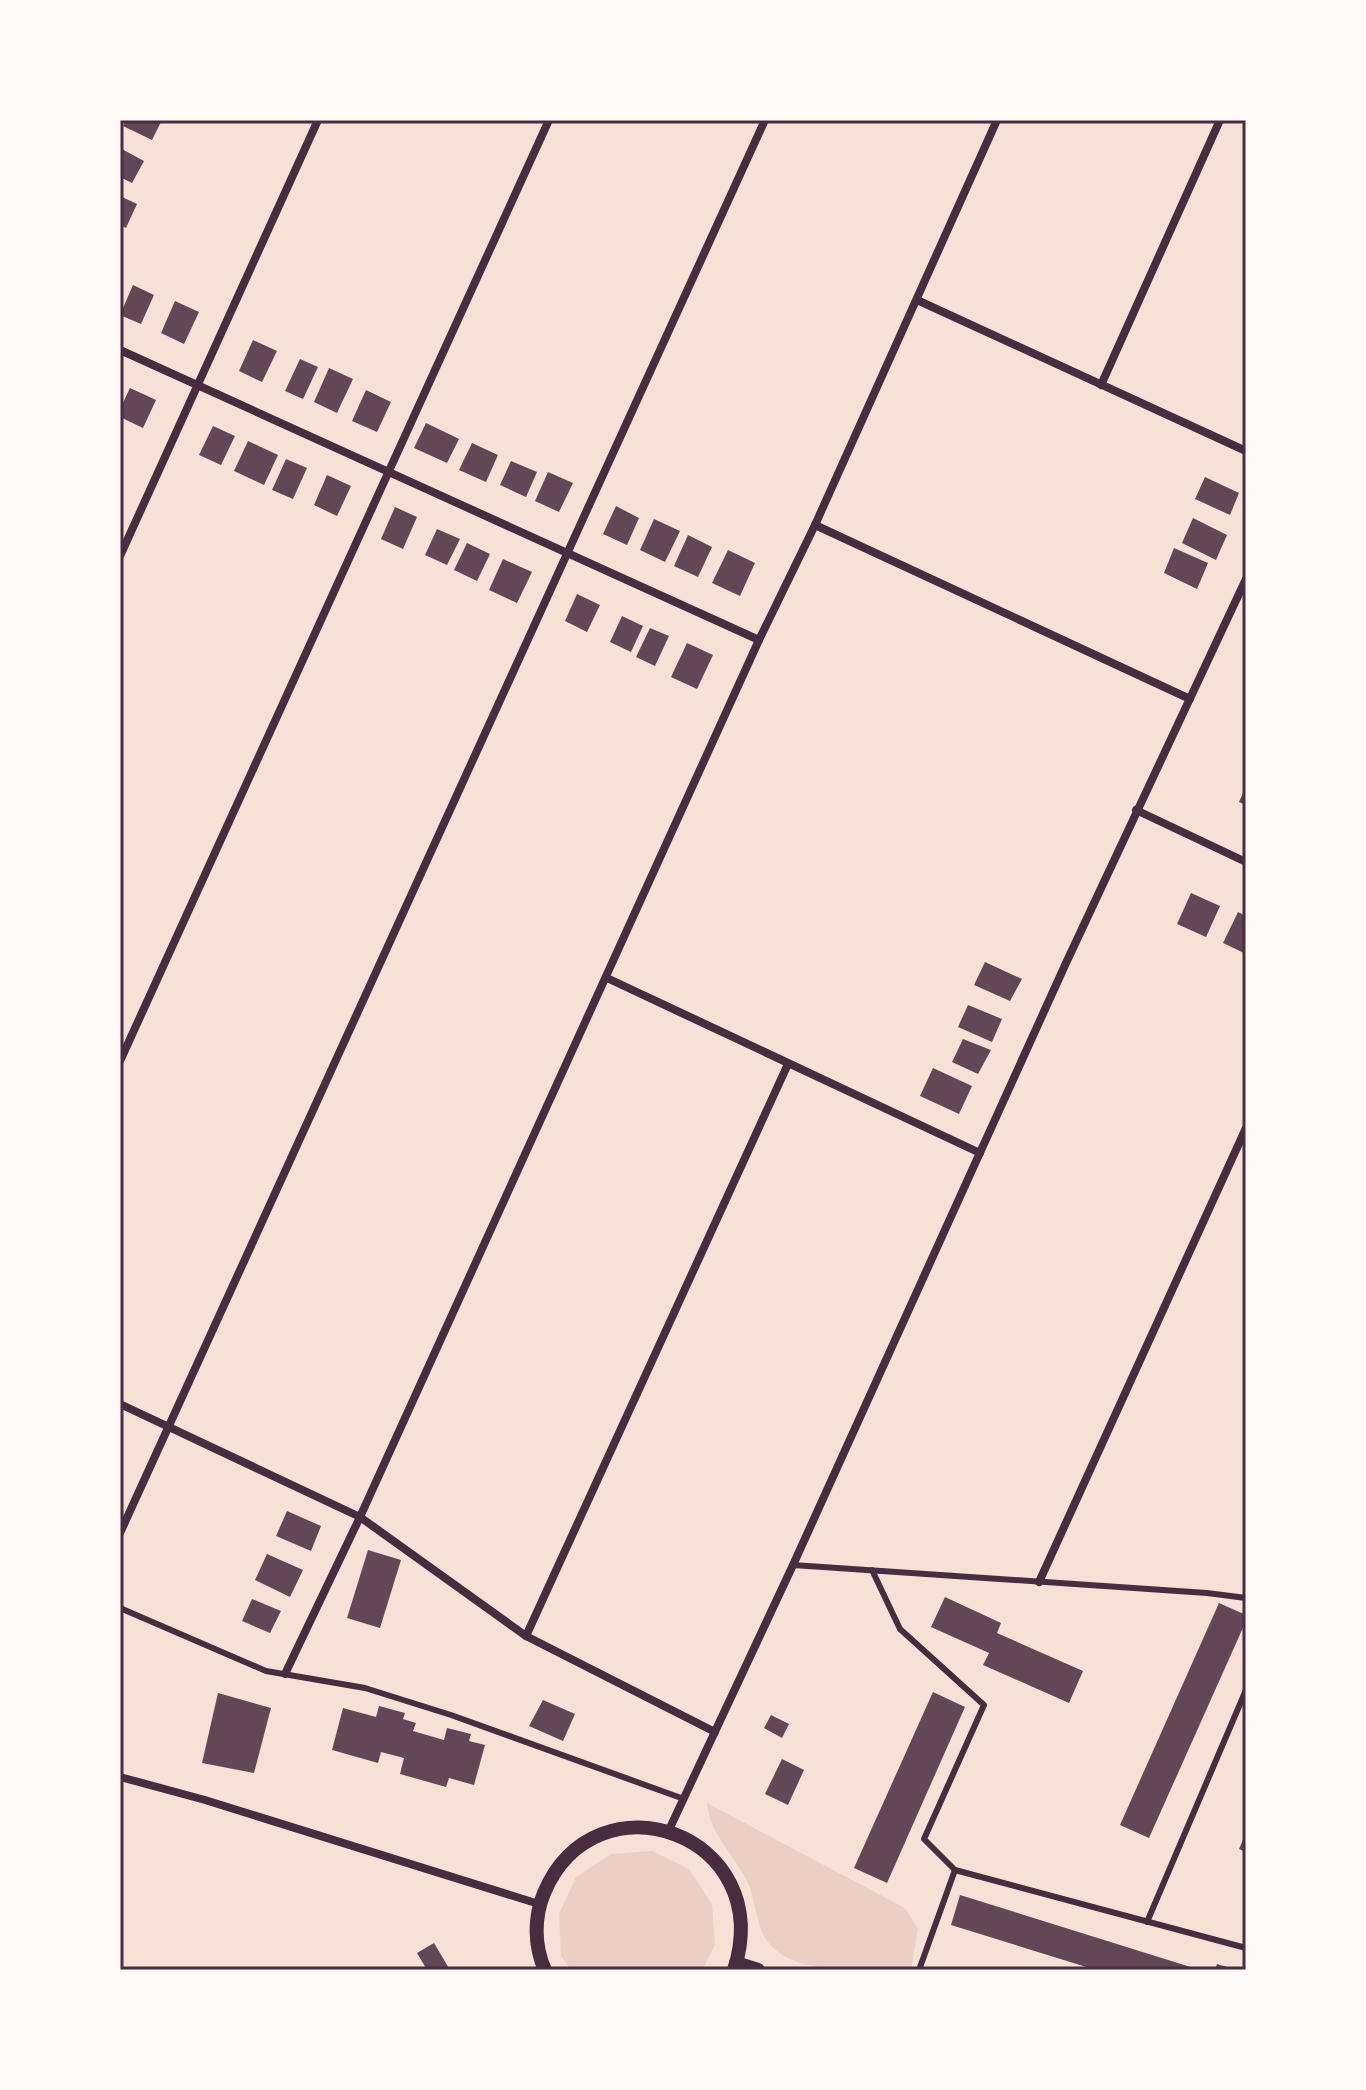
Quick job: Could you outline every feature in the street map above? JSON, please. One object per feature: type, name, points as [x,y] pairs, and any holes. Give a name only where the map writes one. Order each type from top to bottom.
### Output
[{"type":"street","points":[[120,556],[318,120]]},
{"type":"street","points":[[120,1061],[549,120]]},
{"type":"street","points":[[120,1533],[765,120]]},
{"type":"street","points":[[285,1674],[360,1517],[759,640],[815,525],[997,120]]},
{"type":"street","points":[[1101,385],[1220,120]]},
{"type":"street","points":[[917,300],[1246,451]]},
{"type":"street","points":[[120,350],[759,640]]},
{"type":"street","points":[[815,525],[1190,699]]},
{"type":"street","points":[[668,1832],[793,1565],[1136,810],[1246,579]]},
{"type":"street","points":[[1136,810],[1246,862]]},
{"type":"street","points":[[607,978],[980,1153]]},
{"type":"street","points":[[526,1636],[788,1064]]},
{"type":"street","points":[[1039,1582],[1246,1128]]},
{"type":"street","points":[[120,1404],[360,1517],[526,1636],[715,1732]]},
{"type":"street","points":[[120,1777],[205,1800],[539,1904]]},
{"type":"street","points":[[545,1970],[536,1932],[539,1904],[551,1877],[569,1854],[594,1837],[622,1828],[651,1827],[684,1837],[712,1857],[728,1877],[738,1900],[742,1925],[735,1967],[758,1970]]},
{"type":"lane","points":[[793,1565],[1246,1598]]},
{"type":"lane","points":[[872,1570],[900,1629],[984,1705],[924,1839],[955,1870],[1246,1948]]},
{"type":"lane","points":[[120,1608],[266,1671],[365,1688],[451,1715],[684,1799]]},
{"type":"lane","points":[[1147,1922],[1246,1690]]},
{"type":"lane","points":[[919,1970],[955,1870]]},
{"type":"shaded area","points":[[707,1803],[905,1908],[918,1929],[911,1970],[832,1969],[792,1960],[777,1951],[765,1938],[749,1886],[712,1824]]},
{"type":"shaded area","points":[[652,1851],[689,1869],[712,1904],[715,1945],[702,1970],[571,1970],[561,1956],[559,1914],[576,1877],[611,1854]]},
{"type":"building","points":[[126,120],[162,120],[152,140],[123,126]]},
{"type":"building","points":[[120,148],[144,161],[132,183],[120,177]]},
{"type":"building","points":[[120,196],[137,204],[126,228],[120,225]]},
{"type":"building","points":[[133,285],[154,295],[141,324],[120,315]]},
{"type":"building","points":[[175,301],[199,312],[184,344],[161,333]]},
{"type":"building","points":[[253,340],[277,351],[262,382],[239,371]]},
{"type":"building","points":[[300,359],[318,367],[303,399],[285,391]]},
{"type":"building","points":[[329,368],[353,379],[337,413],[314,402]]},
{"type":"building","points":[[130,388],[156,400],[143,428],[120,417],[120,409]]},
{"type":"building","points":[[366,390],[391,402],[377,432],[352,421]]},
{"type":"building","points":[[426,423],[459,439],[447,463],[414,448]]},
{"type":"building","points":[[213,426],[235,436],[221,465],[199,455]]},
{"type":"building","points":[[248,441],[278,455],[264,485],[234,471]]},
{"type":"building","points":[[472,443],[498,455],[486,482],[459,470]]},
{"type":"building","points":[[286,459],[307,468],[293,499],[272,490]]},
{"type":"building","points":[[511,461],[537,472],[526,497],[500,485]]},
{"type":"building","points":[[548,472],[573,483],[559,512],[535,501]]},
{"type":"building","points":[[327,475],[351,486],[337,516],[314,505]]},
{"type":"building","points":[[1205,477],[1239,493],[1230,515],[1195,499]]},
{"type":"building","points":[[616,506],[639,518],[627,545],[603,534]]},
{"type":"building","points":[[395,507],[417,517],[403,549],[381,539]]},
{"type":"building","points":[[1193,518],[1227,535],[1216,560],[1182,543]]},
{"type":"building","points":[[654,519],[680,531],[665,562],[640,550]]},
{"type":"building","points":[[437,529],[460,539],[447,565],[425,555]]},
{"type":"building","points":[[688,535],[712,547],[698,577],[674,566]]},
{"type":"building","points":[[467,543],[490,554],[477,581],[454,570]]},
{"type":"building","points":[[1174,548],[1208,563],[1197,589],[1164,573]]},
{"type":"building","points":[[728,550],[755,563],[740,596],[712,583]]},
{"type":"building","points":[[503,559],[532,572],[517,603],[489,590]]},
{"type":"building","points":[[577,594],[600,605],[587,632],[565,621]]},
{"type":"building","points":[[622,616],[643,626],[631,652],[610,642]]},
{"type":"building","points":[[650,628],[669,636],[655,666],[636,657]]},
{"type":"building","points":[[687,643],[713,655],[697,689],[671,677]]},
{"type":"building","points":[[1246,786],[1246,805],[1239,802]]},
{"type":"building","points":[[1191,893],[1220,906],[1206,937],[1177,924]]},
{"type":"building","points":[[1238,912],[1246,916],[1246,954],[1223,943]]},
{"type":"building","points":[[985,962],[1022,979],[1010,1001],[974,985]]},
{"type":"building","points":[[968,1005],[1002,1019],[992,1042],[958,1027]]},
{"type":"building","points":[[963,1039],[991,1050],[978,1074],[952,1062]]},
{"type":"building","points":[[933,1068],[972,1086],[959,1114],[920,1096]]},
{"type":"building","points":[[287,1511],[321,1526],[311,1551],[276,1536]]},
{"type":"building","points":[[368,1550],[401,1560],[380,1628],[347,1618]]},
{"type":"building","points":[[267,1554],[303,1570],[290,1597],[255,1580]]},
{"type":"building","points":[[945,1597],[1001,1623],[997,1633],[1083,1671],[1069,1703],[983,1665],[989,1653],[931,1627]]},
{"type":"building","points":[[252,1599],[281,1611],[270,1633],[242,1621]]},
{"type":"building","points":[[1219,1603],[1246,1615],[1246,1621],[1149,1838],[1120,1825]]},
{"type":"building","points":[[933,1692],[965,1707],[887,1883],[854,1868]]},
{"type":"building","points":[[218,1693],[271,1708],[254,1773],[202,1763]]},
{"type":"building","points":[[543,1700],[575,1714],[563,1741],[529,1726]]},
{"type":"building","points":[[379,1706],[405,1713],[403,1719],[416,1723],[413,1731],[444,1740],[447,1728],[471,1734],[469,1741],[485,1745],[474,1785],[449,1778],[446,1787],[400,1774],[404,1758],[381,1752],[378,1763],[332,1750],[343,1708],[376,1717]]},
{"type":"building","points":[[771,1715],[789,1724],[782,1738],[764,1728]]},
{"type":"building","points":[[782,1759],[804,1770],[788,1805],[765,1794]]},
{"type":"building","points":[[1246,1833],[1246,1852],[1239,1849]]},
{"type":"building","points":[[960,1895],[1197,1970],[1096,1970],[951,1925]]},
{"type":"building","points":[[434,1943],[450,1970],[427,1970],[417,1953]]},
{"type":"building","points":[[1217,1964],[1234,1969],[1234,1970],[1215,1970]]}]
